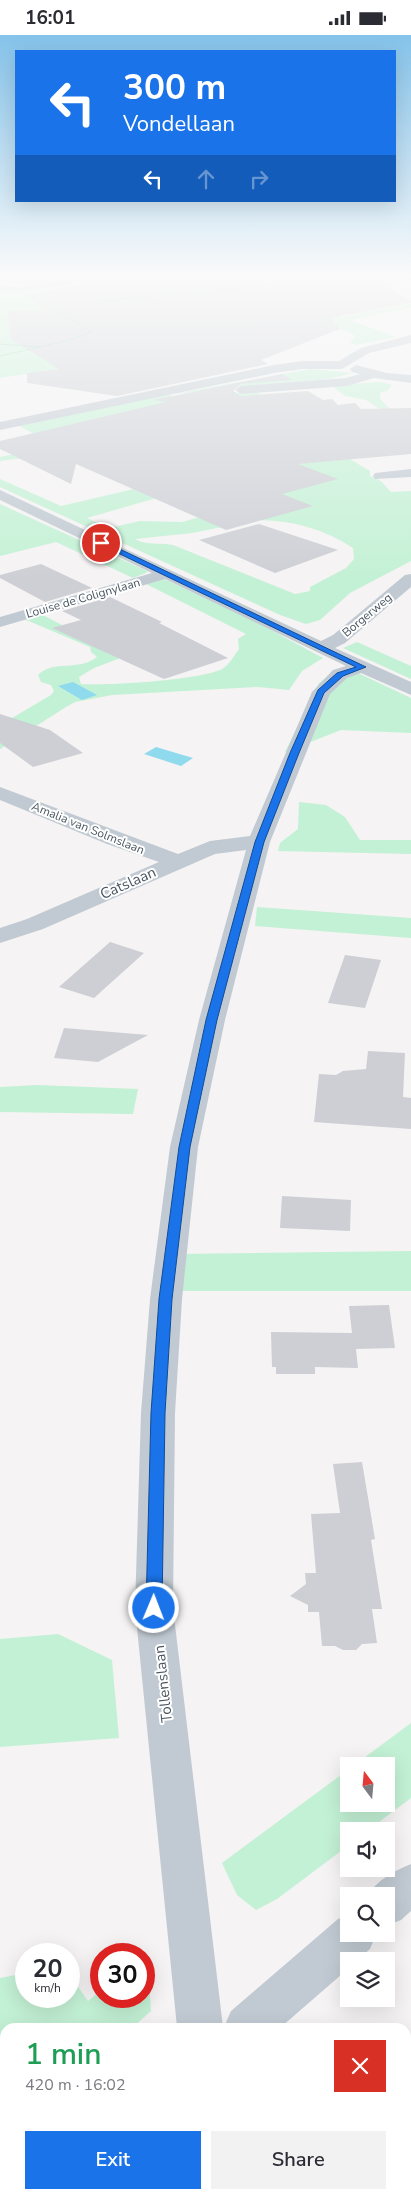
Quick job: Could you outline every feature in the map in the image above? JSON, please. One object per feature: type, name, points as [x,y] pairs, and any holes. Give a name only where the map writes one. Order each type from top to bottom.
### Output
[{"type":"street","points":[[216,378],[223,380]]},
{"type":"street","points":[[0,425],[233,378]]},
{"type":"street","points":[[177,399],[227,391],[347,382],[360,378]]},
{"type":"street","points":[[112,389],[108,394],[122,401]]},
{"type":"street","points":[[380,476],[411,473]]},
{"type":"street","points":[[0,494],[321,648],[411,689]]},
{"type":"street","name":"Louise de Colignylaan","points":[[0,622],[166,574]]},
{"type":"street","name":"Borgerweg","points":[[321,648],[339,639],[411,579]]},
{"type":"street","name":"Tollenslaan","points":[[200,2023],[154,1608],[158,1413],[166,1299],[184,1147],[212,1020],[260,842],[321,692],[340,674],[362,667]]},
{"type":"street","name":"Amalia van Solmslaan","points":[[0,793],[138,848],[178,861]]},
{"type":"street","name":"Catslaan","points":[[0,936],[35,925],[210,848],[260,842]]},
{"type":"street","points":[[395,1897],[411,1884]]},
{"type":"street","points":[[252,2023],[345,1942]]},
{"type":"green space","points":[[262,378],[333,378],[329,379],[175,394]]},
{"type":"green space","points":[[382,382],[392,385],[387,391],[380,393],[380,399],[393,412],[340,453],[370,471],[370,476],[381,481],[391,492],[411,491],[411,561],[350,593],[320,620],[306,624],[280,615],[0,487],[0,479],[61,506],[134,489],[133,472],[39,456],[0,461],[0,457],[31,450],[43,439],[14,423],[172,394],[170,399],[254,391],[266,397],[388,415],[366,400],[345,396],[331,385]],"holes":[[[160,497],[210,514],[182,522],[140,521],[109,528],[87,518]],[[257,520],[295,524],[319,531],[353,548],[354,559],[346,568],[310,587],[310,591],[295,594],[173,545],[149,543],[135,539],[192,533]]]},
{"type":"green space","points":[[0,504],[148,572],[133,578],[56,542],[0,556]]},
{"type":"green space","points":[[164,579],[254,621],[323,658],[302,671],[289,690],[258,687],[112,695],[75,702],[0,749],[0,725],[51,695],[54,691],[51,685],[41,682],[38,675],[44,670],[59,666],[82,664],[97,657],[91,652],[90,647],[24,619],[41,614],[123,657],[94,668],[79,677],[81,684],[131,683],[175,679],[211,673],[227,665],[239,649],[238,639],[246,634],[146,584]]},
{"type":"green space","points":[[357,642],[411,666],[411,679],[343,648]]},
{"type":"green space","points":[[332,673],[358,673],[411,698],[411,733],[341,730],[285,752],[319,683]]},
{"type":"green space","points":[[299,802],[326,805],[345,817],[360,840],[411,840],[411,854],[278,851],[280,843],[298,829]]},
{"type":"green space","points":[[257,907],[411,918],[411,938],[255,926]]},
{"type":"green space","points":[[37,1085],[138,1089],[133,1114],[0,1112],[0,1087]]},
{"type":"green space","points":[[411,1251],[411,1291],[174,1291],[175,1254]]},
{"type":"green space","points":[[58,1634],[112,1660],[119,1738],[0,1747],[0,1639]]},
{"type":"green space","points":[[411,1723],[411,1798],[395,1810],[395,1757],[365,1757]]},
{"type":"green space","points":[[340,1776],[340,1813],[391,1813],[379,1822],[340,1822],[340,1852],[277,1899],[256,1910],[237,1895],[222,1863]]},
{"type":"green space","points":[[15,1975],[15,2008],[80,2008],[80,1990],[88,2001],[90,1999],[90,2008],[151,2008],[151,2011],[138,2023],[0,2023],[0,1978]]},
{"type":"water","points":[[73,682],[97,695],[82,700],[58,686]]},
{"type":"water","points":[[156,747],[193,758],[181,766],[144,754]]},
{"type":"building","points":[[27,378],[202,378],[117,396],[27,383]]},
{"type":"building","points":[[262,378],[289,378],[292,380],[241,384],[233,391],[241,396],[308,391],[323,400],[332,399],[338,405],[355,403],[361,409],[411,408],[411,454],[298,464],[338,479],[282,494],[313,506],[226,530],[76,464],[71,484],[0,449],[0,441],[166,402],[153,400]]},
{"type":"building","points":[[259,524],[338,550],[275,573],[199,540]]},
{"type":"building","points":[[41,564],[92,588],[45,602],[0,578],[0,575]]},
{"type":"building","points":[[110,597],[162,622],[159,623],[228,658],[164,679],[52,628],[81,620],[62,611]]},
{"type":"building","points":[[0,714],[50,730],[83,753],[33,767],[0,743]]},
{"type":"building","points":[[110,942],[144,953],[94,998],[59,987]]},
{"type":"building","points":[[345,955],[381,960],[365,1008],[328,1003]]},
{"type":"building","points":[[64,1028],[148,1035],[98,1062],[54,1058]]},
{"type":"building","points":[[368,1051],[405,1053],[403,1097],[411,1098],[411,1129],[314,1122],[319,1074],[336,1075],[343,1071],[366,1069]]},
{"type":"building","points":[[282,1196],[351,1200],[350,1231],[280,1228]]},
{"type":"building","points":[[389,1305],[395,1348],[356,1349],[358,1368],[315,1367],[315,1374],[276,1374],[276,1367],[272,1367],[271,1332],[352,1333],[349,1306]]},
{"type":"building","points":[[362,1462],[375,1539],[371,1540],[382,1609],[372,1609],[377,1643],[362,1644],[356,1650],[343,1650],[335,1646],[322,1646],[319,1612],[308,1612],[308,1605],[290,1596],[306,1584],[305,1573],[316,1573],[311,1514],[340,1513],[333,1464]]},
{"type":"route","points":[[101,543],[362,667],[340,674],[321,692],[295,753],[260,842],[212,1020],[184,1147],[166,1299],[158,1413],[154,1608]]}]
